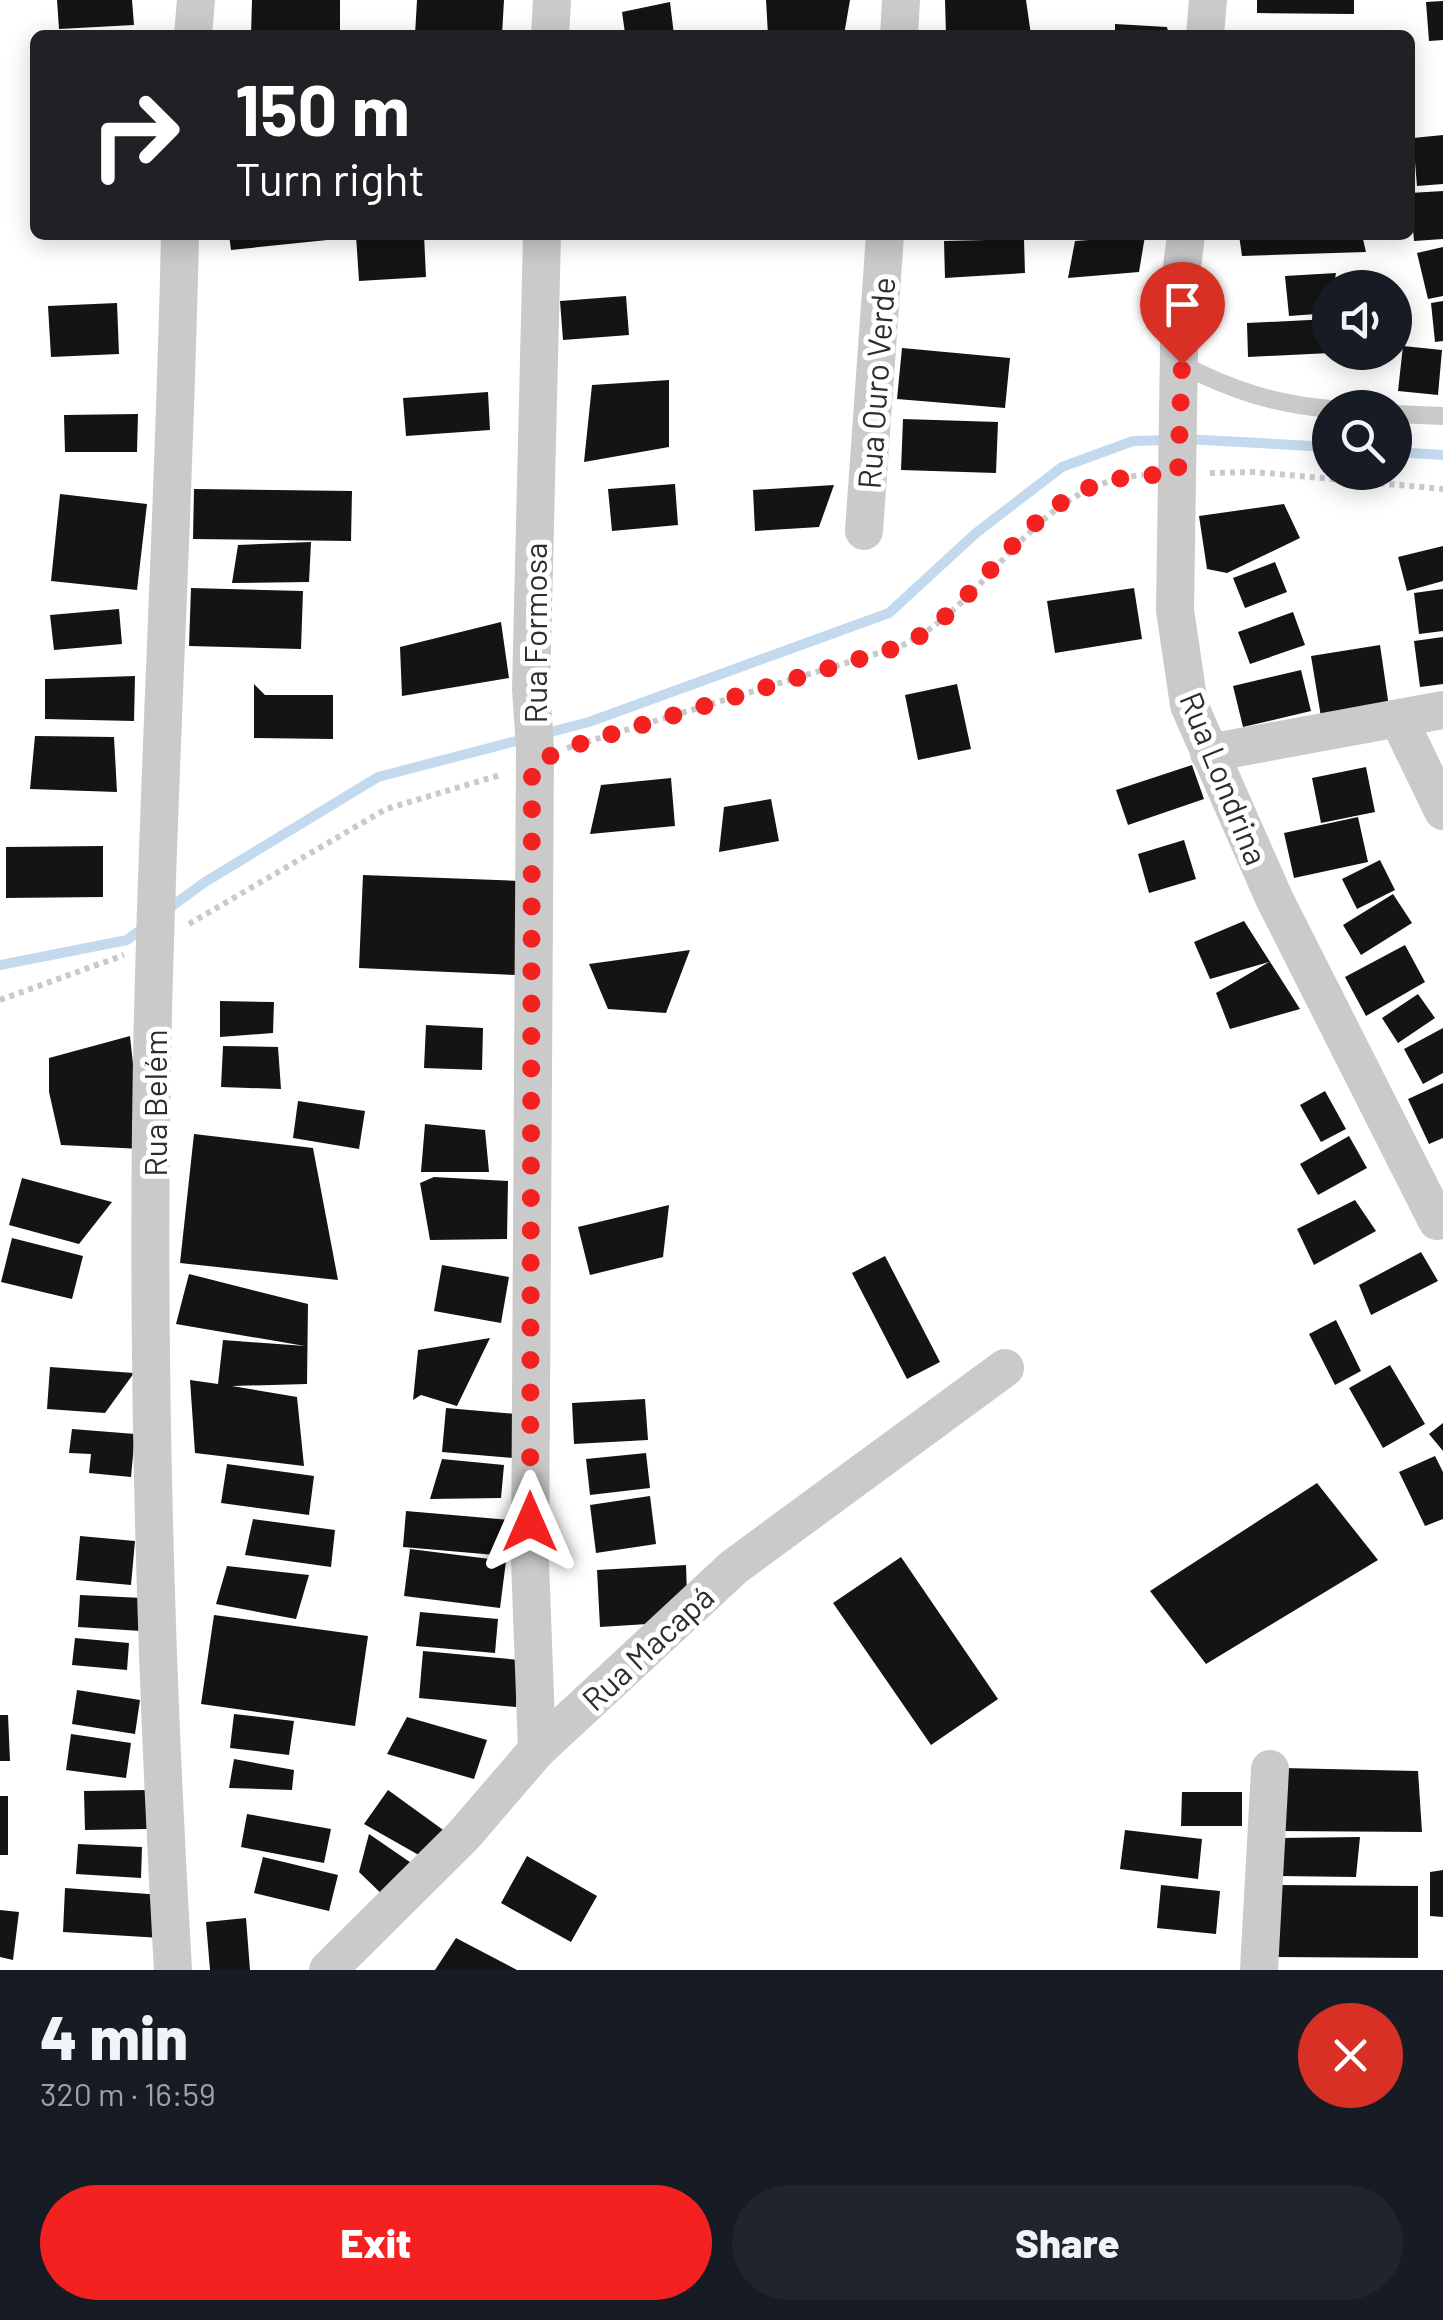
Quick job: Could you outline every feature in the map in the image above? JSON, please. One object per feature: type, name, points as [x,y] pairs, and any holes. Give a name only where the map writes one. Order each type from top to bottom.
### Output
[{"type":"street","points":[[193,30],[196,0]]},
{"type":"street","points":[[550,30],[552,0]]},
{"type":"street","points":[[899,30],[901,0]]},
{"type":"street","points":[[1205,30],[1208,0]]},
{"type":"street","name":"Rua Belém","points":[[173,1970],[158,1704],[154,1486],[155,944],[180,240]]},
{"type":"street","name":"Rua Formosa","points":[[537,1750],[530,1561],[531,689],[542,240]]},
{"type":"street","name":"Rua Ouro Verde","points":[[864,531],[885,240]]},
{"type":"street","name":"Rua Londrina","points":[[1185,240],[1180,282],[1178,645],[1189,705],[1351,1056],[1438,1220]]},
{"type":"street","points":[[1209,753],[1443,710]]},
{"type":"street","points":[[1399,720],[1443,812]]},
{"type":"street","name":"Rua Macapá","points":[[328,1970],[463,1836],[537,1750],[734,1567],[1005,1368]]},
{"type":"street","points":[[1259,1970],[1270,1769]]},
{"type":"lane","points":[[1181,379],[1258,399],[1312,406]]},
{"type":"lane","points":[[1412,415],[1443,416]]},
{"type":"path","points":[[0,1000],[155,944],[386,809],[533,757],[902,646],[932,631],[1058,504],[1110,480],[1179,465],[1443,490]]},
{"type":"building","points":[[57,0],[132,0],[134,25],[59,29]]},
{"type":"building","points":[[252,0],[340,0],[340,30],[251,30]]},
{"type":"building","points":[[417,0],[504,0],[502,30],[415,30]]},
{"type":"building","points":[[766,0],[850,0],[845,30],[768,30]]},
{"type":"building","points":[[945,0],[1026,0],[1030,30],[946,30]]},
{"type":"building","points":[[1257,0],[1354,0],[1354,14],[1257,13]]},
{"type":"building","points":[[1443,1],[1443,40],[1429,41],[1426,2]]},
{"type":"building","points":[[670,2],[673,30],[625,30],[622,12]]},
{"type":"building","points":[[1115,24],[1168,30],[1115,30]]},
{"type":"building","points":[[1443,135],[1443,184],[1417,186],[1415,138]]},
{"type":"building","points":[[1443,191],[1443,239],[1414,241],[1415,193]]},
{"type":"building","points":[[230,240],[327,240],[231,250]]},
{"type":"building","points":[[356,240],[424,240],[426,277],[359,281]]},
{"type":"building","points":[[1024,240],[1025,273],[945,278],[944,241]]},
{"type":"building","points":[[1144,240],[1139,272],[1068,278],[1075,241]]},
{"type":"building","points":[[1240,240],[1363,240],[1366,252],[1242,256]]},
{"type":"building","points":[[1443,247],[1443,296],[1428,299],[1417,253]]},
{"type":"building","points":[[1312,274],[1312,314],[1289,316],[1285,276]]},
{"type":"building","points":[[626,296],[629,335],[563,340],[560,301]]},
{"type":"building","points":[[1443,301],[1443,341],[1435,342],[1431,303]]},
{"type":"building","points":[[117,303],[119,354],[51,357],[48,306]]},
{"type":"building","points":[[1312,320],[1312,354],[1248,357],[1247,323]]},
{"type":"building","points":[[1412,347],[1442,350],[1438,395],[1398,390],[1400,370],[1412,370]]},
{"type":"building","points":[[902,348],[1010,358],[1005,408],[897,399]]},
{"type":"building","points":[[669,380],[669,447],[584,462],[592,385]]},
{"type":"building","points":[[488,392],[490,430],[406,436],[403,398]]},
{"type":"building","points":[[138,414],[137,452],[65,452],[64,415]]},
{"type":"building","points":[[903,419],[998,422],[996,473],[901,470]]},
{"type":"building","points":[[675,484],[678,525],[612,531],[608,489]]},
{"type":"building","points":[[834,485],[819,527],[755,531],[753,490]]},
{"type":"building","points":[[194,489],[352,491],[351,541],[193,539]]},
{"type":"building","points":[[60,494],[147,504],[137,590],[51,581]]},
{"type":"building","points":[[1284,504],[1300,538],[1227,573],[1207,569],[1199,516]]},
{"type":"building","points":[[311,542],[309,582],[232,583],[238,545]]},
{"type":"building","points":[[1443,546],[1443,581],[1407,591],[1398,557]]},
{"type":"building","points":[[1275,562],[1287,592],[1245,608],[1233,578]]},
{"type":"building","points":[[191,588],[303,591],[301,649],[189,646]]},
{"type":"building","points":[[1134,588],[1142,639],[1055,653],[1047,601]]},
{"type":"building","points":[[1443,589],[1443,631],[1419,634],[1414,593]]},
{"type":"building","points":[[119,609],[122,644],[54,650],[50,615]]},
{"type":"building","points":[[1293,612],[1305,645],[1250,664],[1238,632]]},
{"type":"building","points":[[501,622],[509,678],[402,696],[400,647]]},
{"type":"building","points":[[1443,637],[1443,684],[1420,687],[1414,641]]},
{"type":"building","points":[[1380,645],[1389,707],[1321,717],[1311,656]]},
{"type":"building","points":[[1301,670],[1311,711],[1243,727],[1233,686]]},
{"type":"building","points":[[135,676],[134,721],[45,719],[45,679]]},
{"type":"building","points":[[254,684],[265,695],[333,695],[333,739],[254,738]]},
{"type":"building","points":[[957,684],[971,749],[918,760],[905,695]]},
{"type":"building","points":[[35,736],[114,737],[117,792],[30,789]]},
{"type":"building","points":[[1192,765],[1204,799],[1128,825],[1116,790]]},
{"type":"building","points":[[1366,767],[1375,812],[1321,823],[1312,778]]},
{"type":"building","points":[[671,778],[675,826],[590,834],[601,785]]},
{"type":"building","points":[[771,799],[779,841],[719,852],[724,807]]},
{"type":"building","points":[[1358,817],[1368,862],[1294,878],[1284,833]]},
{"type":"building","points":[[1184,840],[1196,879],[1149,893],[1138,854]]},
{"type":"building","points":[[103,846],[103,897],[6,898],[6,847]]},
{"type":"building","points":[[1380,860],[1395,890],[1357,909],[1342,879]]},
{"type":"building","points":[[363,875],[520,881],[516,975],[359,968]]},
{"type":"building","points":[[1393,894],[1412,923],[1361,955],[1343,925]]},
{"type":"building","points":[[1244,921],[1300,1009],[1230,1029],[1216,993],[1269,962],[1210,979],[1194,942]]},
{"type":"building","points":[[1405,945],[1425,982],[1366,1016],[1345,977]]},
{"type":"building","points":[[690,950],[666,1013],[608,1009],[589,964]]},
{"type":"building","points":[[1418,994],[1435,1018],[1398,1043],[1382,1018]]},
{"type":"building","points":[[220,1001],[274,1002],[273,1033],[220,1037]]},
{"type":"building","points":[[426,1025],[483,1028],[482,1070],[424,1068]]},
{"type":"building","points":[[1443,1028],[1443,1073],[1423,1084],[1404,1049]]},
{"type":"building","points":[[130,1036],[142,1149],[61,1145],[49,1092],[49,1058]]},
{"type":"building","points":[[223,1046],[278,1047],[281,1089],[221,1087]]},
{"type":"building","points":[[1443,1083],[1443,1138],[1429,1144],[1408,1099]]},
{"type":"building","points":[[1325,1091],[1346,1129],[1321,1142],[1300,1105]]},
{"type":"building","points":[[298,1101],[365,1111],[359,1149],[293,1138]]},
{"type":"building","points":[[425,1124],[485,1130],[489,1172],[421,1172]]},
{"type":"building","points":[[194,1134],[313,1148],[338,1280],[180,1263]]},
{"type":"building","points":[[1349,1136],[1367,1168],[1318,1195],[1300,1164]]},
{"type":"building","points":[[434,1177],[508,1181],[507,1239],[430,1240],[420,1183]]},
{"type":"building","points":[[22,1178],[112,1202],[79,1244],[9,1225]]},
{"type":"building","points":[[1355,1200],[1376,1231],[1314,1265],[1297,1229]]},
{"type":"building","points":[[669,1205],[663,1257],[590,1275],[578,1227]]},
{"type":"building","points":[[12,1238],[83,1256],[72,1299],[1,1282]]},
{"type":"building","points":[[1421,1252],[1438,1281],[1371,1315],[1359,1285]]},
{"type":"building","points":[[885,1256],[940,1362],[907,1379],[852,1273]]},
{"type":"building","points":[[442,1265],[509,1277],[501,1323],[434,1311]]},
{"type":"building","points":[[189,1274],[308,1304],[307,1384],[232,1386],[297,1397],[304,1466],[195,1453],[190,1380],[218,1384],[223,1340],[305,1346],[176,1324]]},
{"type":"building","points":[[1336,1320],[1361,1371],[1335,1385],[1309,1334]]},
{"type":"building","points":[[490,1338],[457,1406],[421,1395],[413,1400],[418,1350]]},
{"type":"building","points":[[1390,1365],[1425,1424],[1383,1448],[1349,1388]]},
{"type":"building","points":[[50,1367],[134,1373],[105,1413],[47,1409]]},
{"type":"building","points":[[645,1399],[648,1440],[574,1444],[572,1403]]},
{"type":"building","points":[[446,1408],[517,1414],[513,1458],[442,1452]]},
{"type":"building","points":[[1443,1423],[1443,1451],[1429,1434]]},
{"type":"building","points":[[72,1429],[135,1434],[131,1477],[89,1473],[91,1454],[69,1453]]},
{"type":"building","points":[[646,1453],[650,1488],[590,1495],[586,1459]]},
{"type":"building","points":[[1435,1456],[1443,1472],[1443,1519],[1425,1526],[1399,1472]]},
{"type":"building","points":[[442,1459],[504,1465],[501,1498],[430,1499]]},
{"type":"building","points":[[227,1464],[314,1476],[309,1515],[221,1503]]},
{"type":"building","points":[[1317,1483],[1378,1560],[1206,1664],[1150,1591]]},
{"type":"building","points":[[650,1496],[656,1544],[596,1553],[590,1505]]},
{"type":"building","points":[[406,1511],[511,1520],[507,1556],[403,1547]]},
{"type":"building","points":[[253,1519],[335,1530],[331,1567],[245,1555]]},
{"type":"building","points":[[80,1536],[135,1541],[131,1585],[76,1580]]},
{"type":"building","points":[[410,1549],[506,1561],[500,1608],[404,1596]]},
{"type":"building","points":[[901,1557],[998,1699],[931,1745],[833,1603]]},
{"type":"building","points":[[686,1565],[687,1595],[663,1623],[600,1627],[597,1570]]},
{"type":"building","points":[[227,1566],[309,1575],[296,1619],[216,1604]]},
{"type":"building","points":[[80,1595],[143,1598],[141,1631],[78,1627]]},
{"type":"building","points":[[420,1612],[498,1619],[495,1653],[416,1646]]},
{"type":"building","points":[[214,1615],[368,1636],[355,1726],[201,1704]]},
{"type":"building","points":[[75,1638],[129,1643],[127,1670],[72,1665]]},
{"type":"building","points":[[423,1651],[520,1660],[516,1707],[419,1698]]},
{"type":"building","points":[[77,1690],[140,1700],[135,1734],[72,1724]]},
{"type":"building","points":[[234,1714],[294,1721],[289,1755],[230,1748]]},
{"type":"building","points":[[0,1715],[8,1715],[10,1761],[0,1761]]},
{"type":"building","points":[[407,1717],[487,1740],[474,1779],[387,1754]]},
{"type":"building","points":[[71,1734],[131,1743],[126,1778],[66,1770]]},
{"type":"building","points":[[234,1759],[294,1770],[292,1790],[229,1788]]},
{"type":"building","points":[[1282,1768],[1418,1771],[1422,1832],[1280,1831]]},
{"type":"building","points":[[146,1790],[147,1829],[85,1830],[84,1791]]},
{"type":"building","points":[[388,1790],[446,1832],[424,1858],[364,1824]]},
{"type":"building","points":[[1182,1792],[1242,1792],[1242,1826],[1181,1826]]},
{"type":"building","points":[[0,1796],[8,1796],[8,1855],[0,1855]]},
{"type":"building","points":[[247,1814],[331,1829],[324,1863],[241,1847]]},
{"type":"building","points":[[1125,1830],[1202,1839],[1198,1879],[1120,1869]]},
{"type":"building","points":[[369,1834],[420,1869],[392,1904],[359,1872]]},
{"type":"building","points":[[1360,1837],[1356,1877],[1278,1876],[1281,1838]]},
{"type":"building","points":[[78,1844],[142,1847],[141,1878],[76,1874]]},
{"type":"building","points":[[527,1856],[597,1896],[571,1942],[501,1903]]},
{"type":"building","points":[[263,1857],[338,1875],[329,1911],[254,1893]]},
{"type":"building","points":[[1443,1870],[1443,1917],[1430,1916],[1430,1872]]},
{"type":"building","points":[[1161,1885],[1220,1891],[1216,1934],[1157,1928]]},
{"type":"building","points":[[1278,1885],[1418,1886],[1418,1958],[1275,1957]]},
{"type":"building","points":[[65,1888],[162,1895],[161,1938],[63,1932]]},
{"type":"building","points":[[0,1910],[19,1912],[13,1960],[0,1957]]},
{"type":"building","points":[[246,1918],[250,1970],[210,1970],[206,1922]]},
{"type":"building","points":[[456,1938],[517,1970],[435,1970]]},
{"type":"waterway","points":[[1185,439],[1312,446]]},
{"type":"waterway","points":[[164,912],[205,882],[378,777],[589,722],[889,613],[976,533],[1062,467],[1133,441],[1168,440]]},
{"type":"waterway","points":[[1412,453],[1443,455]]},
{"type":"waterway","points":[[0,965],[127,940],[147,925]]},
{"type":"route","points":[[530,1522],[532,765],[566,748],[902,646],[932,631],[1058,504],[1110,480],[1178,474],[1182,364]]}]
